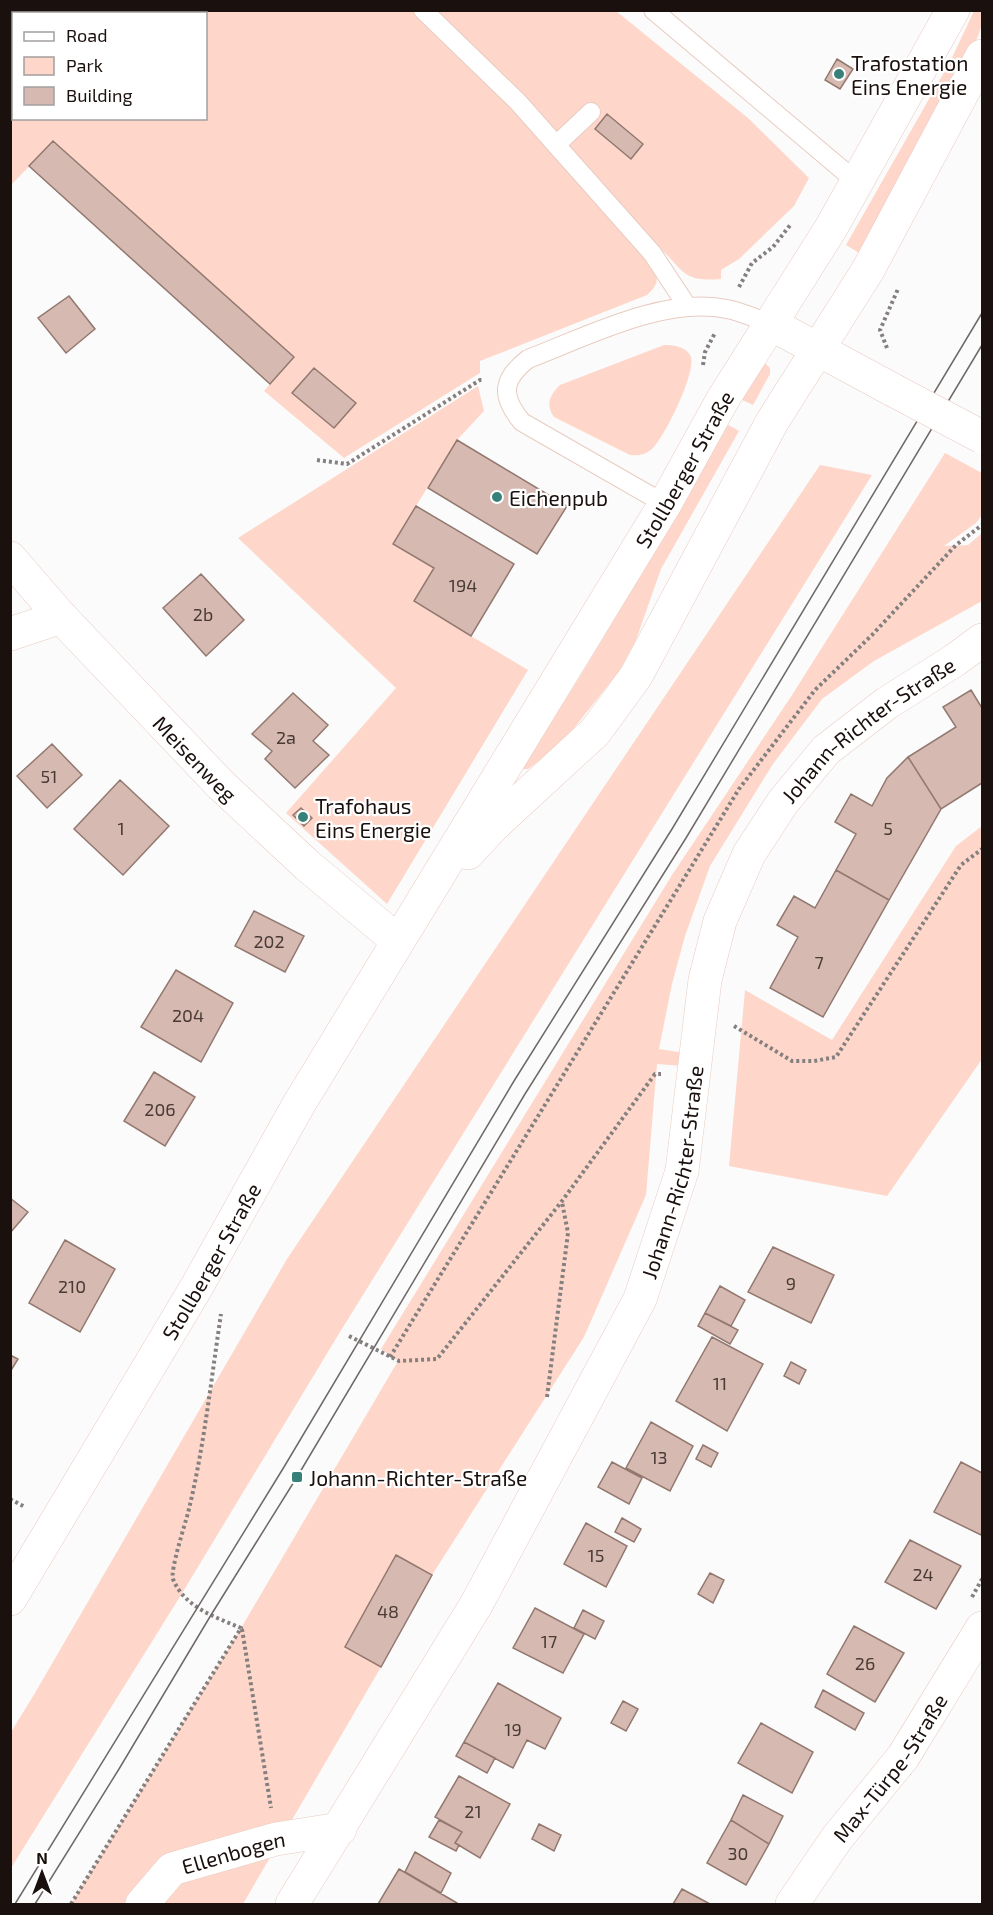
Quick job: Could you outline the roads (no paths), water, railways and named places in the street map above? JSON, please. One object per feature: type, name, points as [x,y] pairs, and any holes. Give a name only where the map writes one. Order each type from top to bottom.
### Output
[{"type":"street","name":"Stollberger Straße","points":[[10,1599],[196,1288],[299,1104],[665,504],[723,399],[858,183],[953,10]]},
{"type":"street","name":"Stollberger Straße","points":[[403,932],[446,877],[494,825],[595,732],[636,676],[772,422],[868,270],[982,56]]},
{"type":"street","points":[[771,324],[818,347],[982,437]]},
{"type":"street","name":"Meisenweg","points":[[10,558],[61,617],[221,785],[308,866],[403,932]]},
{"type":"street","points":[[10,634],[61,617]]},
{"type":"street","name":"Johann-Richter-Straße","points":[[292,1905],[476,1605],[640,1299],[682,1171],[705,980],[720,921],[749,854],[783,802],[826,750],[887,703],[982,640]]},
{"type":"street","name":"Max-Türpe-Straße","points":[[792,1905],[837,1838],[903,1757],[982,1628]]},
{"type":"street","name":"Ellenbogen","points":[[142,1905],[172,1869],[276,1839],[340,1829]]},
{"type":"lane","points":[[423,10],[518,102],[652,253],[687,306]]},
{"type":"lane","points":[[653,10],[858,183]]},
{"type":"lane","points":[[556,145],[591,112]]},
{"type":"lane","points":[[665,504],[522,422],[512,410],[507,397],[507,383],[514,369],[528,359],[642,316],[687,306],[728,309],[771,324]]},
{"type":"tram line","points":[[15,1904],[284,1467],[514,1081],[672,829],[982,313]]},
{"type":"tram line","points":[[35,1904],[297,1477],[525,1094],[686,838],[982,345]]},
{"type":"place","name":"Trafostation Eins Energie","points":[[839,74]]},
{"type":"place","name":"Eichenpub","points":[[497,497]]},
{"type":"place","name":"Trafohaus Eins Energie","points":[[303,817]]},
{"type":"place","name":"Johann-Richter-Straße","points":[[297,1477]]}]
